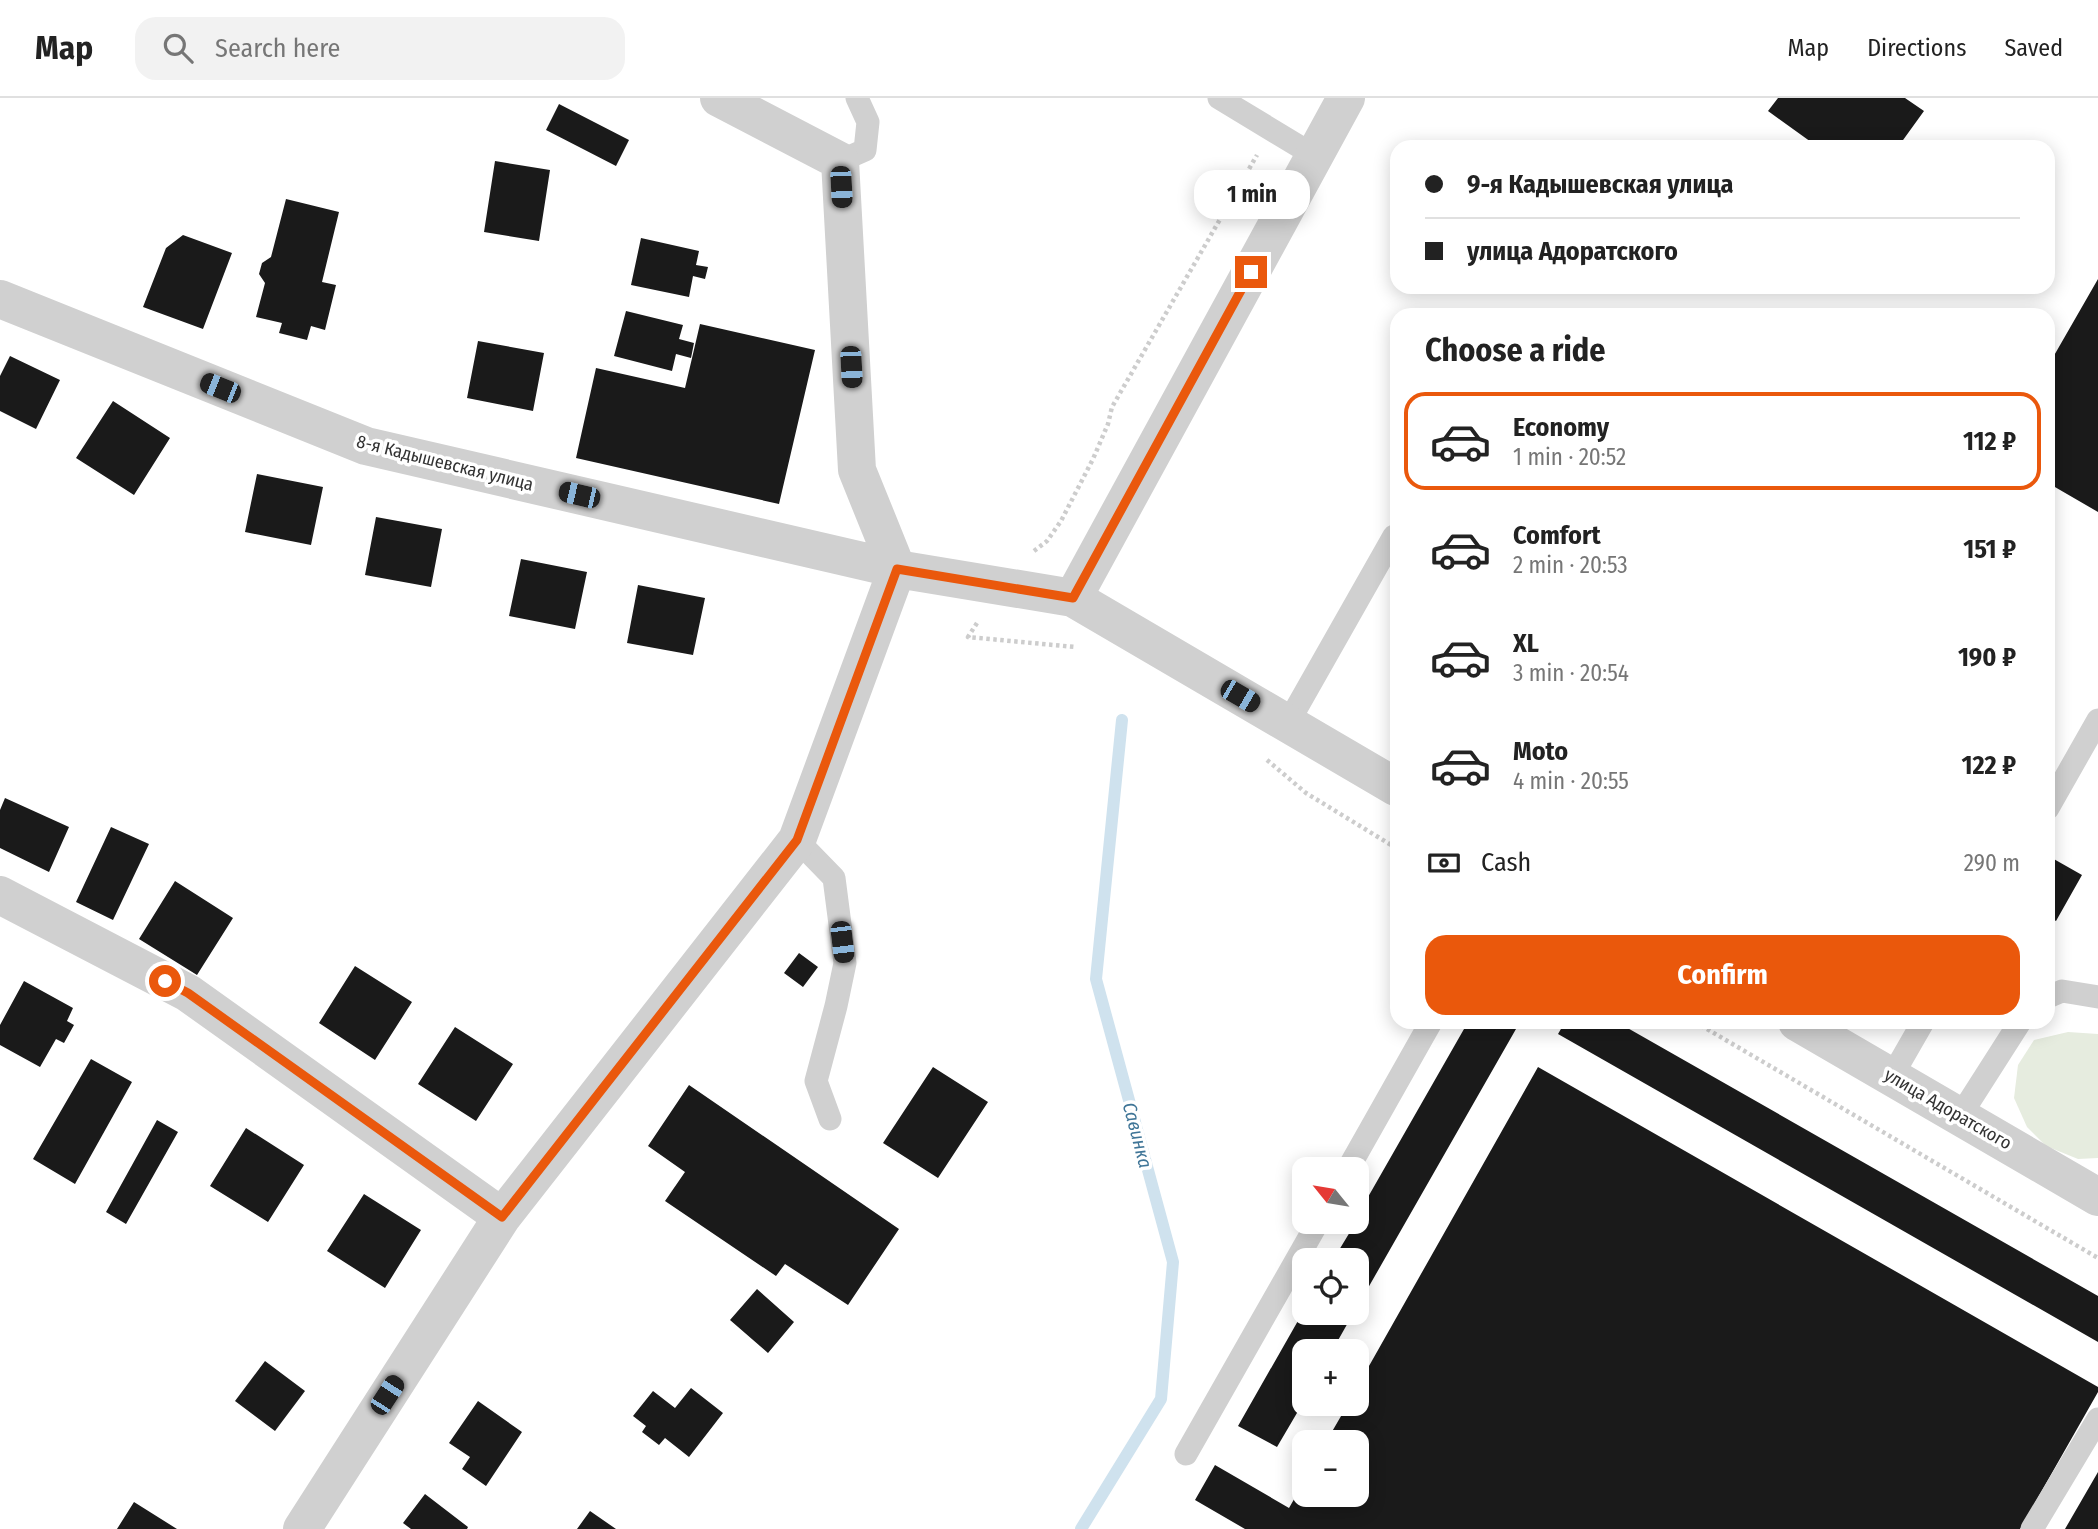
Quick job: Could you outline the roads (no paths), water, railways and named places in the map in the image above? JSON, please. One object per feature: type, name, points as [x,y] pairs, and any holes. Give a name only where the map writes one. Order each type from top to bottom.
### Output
[{"type":"street","points":[[302,1529],[502,1217],[797,840],[897,569],[857,470],[840,161],[719,98]]},
{"type":"street","points":[[1346,98],[1073,598],[1390,783]]},
{"type":"street","name":"8-я Кадышевская улица","points":[[0,299],[366,446],[897,569],[1073,598]]},
{"type":"street","points":[[0,895],[188,993],[502,1217]]},
{"type":"street","name":"улица Адоратского","points":[[1809,1029],[2098,1197]]},
{"type":"lane","points":[[840,161],[866,150],[868,122],[858,98]]},
{"type":"lane","points":[[1219,98],[1315,156]]},
{"type":"lane","points":[[1288,723],[1390,545]]},
{"type":"lane","points":[[2056,775],[2098,720]]},
{"type":"lane","points":[[797,840],[834,878],[845,963],[816,1081],[830,1119]]},
{"type":"lane","points":[[2055,994],[2062,991],[2098,997]]},
{"type":"lane","points":[[1355,1157],[1427,1029]]},
{"type":"lane","points":[[1892,1076],[1919,1029]]},
{"type":"lane","points":[[1960,1116],[2016,1029]]},
{"type":"lane","points":[[1186,1454],[1311,1234]]},
{"type":"lane","points":[[2032,1529],[2098,1419]]},
{"type":"waterway","name":"Савинка","points":[[1081,1529],[1161,1399],[1173,1262],[1096,979],[1122,720]]}]
